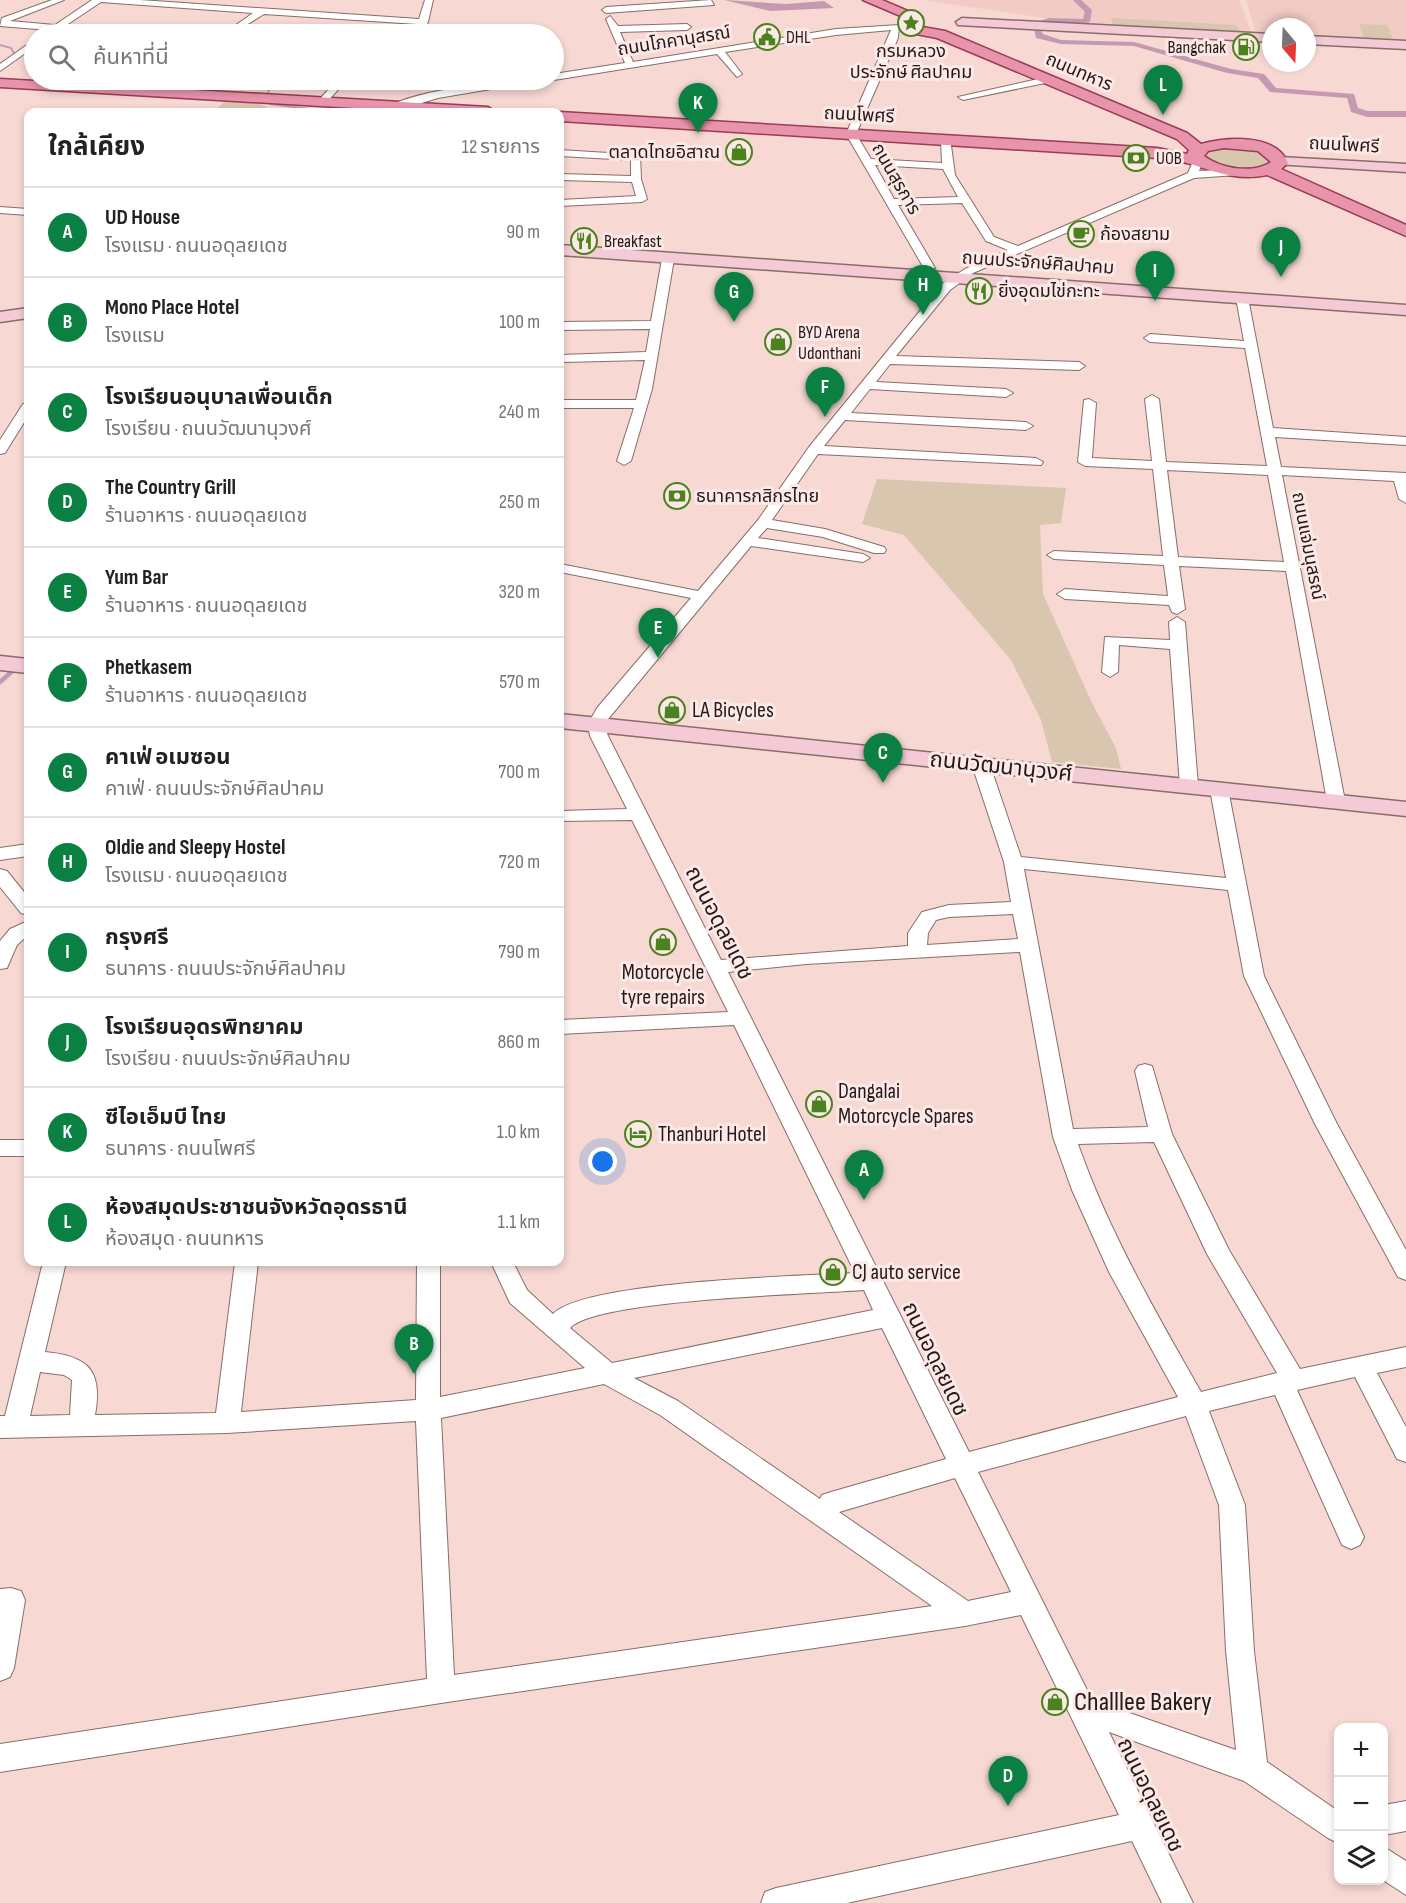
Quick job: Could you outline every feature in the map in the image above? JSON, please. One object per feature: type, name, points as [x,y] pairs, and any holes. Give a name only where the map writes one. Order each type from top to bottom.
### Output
[{"type":"main road","name":"ถนนทหาร","points":[[854,0],[1182,136],[1196,162]]},
{"type":"main road","name":"ถนนทหาร","points":[[870,0],[913,25]]},
{"type":"main road","points":[[913,25],[957,21]]},
{"type":"main road","points":[[0,83],[24,84]]},
{"type":"main road","points":[[112,90],[370,108]]},
{"type":"main road","name":"ถนนโพศรี","points":[[564,117],[1156,153],[1196,162]]},
{"type":"main road","points":[[1182,136],[1265,149],[1276,155],[1275,165]]},
{"type":"main road","points":[[1196,162],[1223,144]]},
{"type":"main road","points":[[1196,162],[1237,172],[1275,165],[1406,231]]},
{"type":"street","points":[[24,25],[0,23],[60,0]]},
{"type":"street","points":[[61,24],[98,0]]},
{"type":"street","points":[[103,0],[165,2],[261,11],[335,12],[424,22],[429,0]]},
{"type":"street","points":[[601,0],[630,65]]},
{"type":"street","points":[[606,10],[711,3]]},
{"type":"street","points":[[242,24],[261,11]]},
{"type":"street","points":[[957,21],[1262,38]]},
{"type":"street","name":"ถนนโภคานุสรณ์","points":[[564,75],[836,32],[913,25]]},
{"type":"street","name":"ถนนสุรการ","points":[[913,25],[851,134],[928,272]]},
{"type":"street","points":[[615,29],[687,27]]},
{"type":"street","points":[[1316,40],[1406,45]]},
{"type":"street","points":[[0,68],[24,50]]},
{"type":"street","points":[[719,50],[737,74]]},
{"type":"street","points":[[963,97],[1047,80]]},
{"type":"street","points":[[321,103],[333,90]]},
{"type":"street","points":[[396,108],[429,98],[478,90]]},
{"type":"street","points":[[946,140],[947,166],[990,239],[1019,250]]},
{"type":"street","points":[[564,153],[636,158],[636,179],[642,200],[564,203]]},
{"type":"street","points":[[867,162],[947,166]]},
{"type":"street","points":[[596,724],[603,711],[763,523],[814,450],[946,287],[964,274],[1019,250],[1196,162]]},
{"type":"street","name":"ถนนโพศรี","points":[[1275,165],[1406,168]]},
{"type":"street","points":[[564,177],[636,179]]},
{"type":"street","points":[[891,202],[966,200]]},
{"type":"street","points":[[0,210],[24,212]]},
{"type":"street","name":"ถนนประจักษ์ศิลปาคม","points":[[564,244],[669,255]]},
{"type":"street","name":"ถนนประจักษ์ศิลปาคม","points":[[564,250],[964,274],[1238,294],[1406,310]]},
{"type":"street","points":[[624,461],[641,404],[669,255]]},
{"type":"street","name":"ถนนประจักษ์ศิลปาคม","points":[[1238,294],[1406,302]]},
{"type":"street","name":"ถนนแจ่มนุสรณ์","points":[[1238,294],[1251,345],[1336,801]]},
{"type":"street","points":[[0,308],[24,305]]},
{"type":"street","points":[[0,317],[24,314]]},
{"type":"street","points":[[564,326],[655,325]]},
{"type":"street","points":[[1150,338],[1251,345]]},
{"type":"street","points":[[564,358],[650,356]]},
{"type":"street","points":[[887,360],[1079,366]]},
{"type":"street","points":[[866,385],[1006,393]]},
{"type":"street","points":[[1152,399],[1176,611],[1189,786]]},
{"type":"street","points":[[1089,403],[1085,462],[1403,477],[1406,499]]},
{"type":"street","points":[[564,404],[641,404]]},
{"type":"street","points":[[0,450],[24,414]]},
{"type":"street","points":[[841,416],[1026,426]]},
{"type":"street","points":[[1267,432],[1406,441]]},
{"type":"street","points":[[814,450],[1036,462]]},
{"type":"street","points":[[763,523],[825,533],[879,550]]},
{"type":"street","points":[[748,541],[863,558]]},
{"type":"street","points":[[1054,555],[1292,567]]},
{"type":"street","points":[[564,569],[702,596]]},
{"type":"street","points":[[1065,594],[1176,611]]},
{"type":"street","points":[[1110,672],[1110,640],[1178,645]]},
{"type":"street","name":"ถนนวัฒนานุวงศ์","points":[[564,721],[1406,809]]},
{"type":"street","name":"ถนนอดุลยเดช","points":[[596,724],[598,736],[741,1018],[1178,1903]]},
{"type":"street","points":[[981,765],[1013,862],[1064,1137],[1083,1190],[1121,1272],[1194,1403],[1233,1505],[1240,1651],[1253,1770]]},
{"type":"street","points":[[1218,789],[1254,976],[1326,1124],[1406,1271]]},
{"type":"street","points":[[564,816],[637,814]]},
{"type":"street","points":[[0,854],[24,851]]},
{"type":"street","points":[[1013,862],[1238,885]]},
{"type":"street","points":[[0,875],[24,904]]},
{"type":"street","points":[[917,950],[918,933],[929,916],[949,911],[1022,908]]},
{"type":"street","points":[[0,963],[7,943],[15,933],[24,929]]},
{"type":"street","points":[[714,967],[917,950],[1029,945]]},
{"type":"street","points":[[564,1027],[741,1018]]},
{"type":"street","points":[[1145,1071],[1161,1134],[1219,1254],[1287,1380],[1351,1537]]},
{"type":"street","points":[[1064,1137],[1161,1134]]},
{"type":"street","points":[[0,1148],[24,1148]]},
{"type":"street","points":[[53,1266],[31,1361],[7,1428],[227,1423],[428,1410],[887,1317]]},
{"type":"street","points":[[227,1423],[246,1266]]},
{"type":"street","points":[[428,1266],[428,1410],[441,1690]]},
{"type":"street","points":[[504,1266],[518,1296],[609,1375],[669,1408],[965,1614]]},
{"type":"street","points":[[554,1329],[565,1317],[581,1310],[648,1295],[869,1281]]},
{"type":"street","points":[[831,1503],[960,1465],[1194,1403],[1287,1380],[1406,1357]]},
{"type":"street","points":[[31,1361],[59,1363],[81,1371],[86,1380],[87,1395],[80,1427]]},
{"type":"street","points":[[1360,1366],[1406,1451]]},
{"type":"street","points":[[0,1601],[11,1600],[0,1668]]},
{"type":"street","points":[[0,1758],[441,1690],[965,1614],[1028,1601]]},
{"type":"street","points":[[1081,1709],[1253,1770],[1334,1825]]},
{"type":"street","points":[[1388,1819],[1406,1816]]},
{"type":"street","points":[[776,1903],[1139,1825]]},
{"type":"street","points":[[1388,1866],[1406,1880]]},
{"type":"shaded area","points":[[724,0],[786,4],[824,1],[834,8],[770,11]]},
{"type":"shaded area","points":[[924,0],[1239,0],[1252,34],[1078,23]]},
{"type":"shaded area","points":[[1246,0],[1406,0],[1406,42],[1316,37],[1316,18],[1262,18],[1262,34],[1256,34]]},
{"type":"shaded area","points":[[1112,18],[1235,25],[1243,33],[1112,25]]},
{"type":"shaded area","points":[[1359,24],[1387,25],[1393,39],[1364,37]]},
{"type":"shaded area","points":[[225,101],[261,104],[268,108],[217,108]]},
{"type":"shaded area","points":[[1236,146],[1261,152],[1270,162],[1254,169],[1236,169],[1203,158],[1204,152],[1211,149]]},
{"type":"shaded area","points":[[877,479],[1066,488],[1061,523],[1040,525],[1043,594],[1092,703],[1116,748],[1121,769],[1052,762],[1041,720],[1011,660],[904,535],[862,524]]},
{"type":"waterway","points":[[1038,23],[1049,20],[1075,22],[1087,20],[1089,12],[1077,0]]},
{"type":"waterway","points":[[1037,30],[1039,36],[1061,42],[1134,44],[1230,71],[1261,76],[1273,90],[1351,96],[1354,110],[1367,114],[1406,114]]},
{"type":"waterway","points":[[0,45],[11,48],[14,53]]},
{"type":"waterway","points":[[270,104],[301,108]]},
{"type":"waterway","points":[[0,682],[16,668]]},
{"type":"place","name":"กรมหลวง ประจักษ์ ศิลปาคม","points":[[911,23]]},
{"type":"place","name":"DHL","points":[[767,37]]},
{"type":"place","name":"Bangchak","points":[[1246,47]]},
{"type":"place","name":"ห้องสมุดประชาชนจังหวัดอุดรธานี","points":[[1163,115]]},
{"type":"place","name":"ซีไอเอ็มบี ไทย","points":[[698,133]]},
{"type":"place","name":"ตลาดไทยอิสาณ","points":[[739,152]]},
{"type":"place","name":"UOB","points":[[1136,158]]},
{"type":"place","name":"ก้องสยาม","points":[[1081,234]]},
{"type":"place","name":"Breakfast","points":[[584,241]]},
{"type":"place","name":"โรงเรียนอุดรพิทยาคม","points":[[1281,277]]},
{"type":"place","name":"ยิ่งอุดมไข่กะทะ","points":[[979,291]]},
{"type":"place","name":"กรุงศรี","points":[[1155,301]]},
{"type":"place","name":"Oldie and Sleepy Hostel","points":[[923,315]]},
{"type":"place","name":"คาเฟ่ อเมซอน","points":[[734,322]]},
{"type":"place","name":"BYD Arena Udonthani","points":[[778,342]]},
{"type":"place","name":"Phetkasem","points":[[825,417]]},
{"type":"place","name":"ธนาคารกสิกรไทย","points":[[677,496]]},
{"type":"place","name":"Yum Bar","points":[[658,658]]},
{"type":"place","name":"LA Bicycles","points":[[672,710]]},
{"type":"place","name":"โรงเรียนอนุบาลเพื่อนเด็ก","points":[[883,783]]},
{"type":"place","name":"Motorcycle tyre repairs","points":[[663,942]]},
{"type":"place","name":"Dangalai Motorcycle Spares","points":[[819,1104]]},
{"type":"place","name":"Thanburi Hotel","points":[[638,1134]]},
{"type":"place","name":"UD House","points":[[864,1200]]},
{"type":"place","name":"CJ auto service","points":[[833,1272]]},
{"type":"place","name":"Mono Place Hotel","points":[[414,1374]]},
{"type":"place","name":"Challlee Bakery","points":[[1055,1702]]},
{"type":"place","name":"The Country Grill","points":[[1008,1806]]}]
